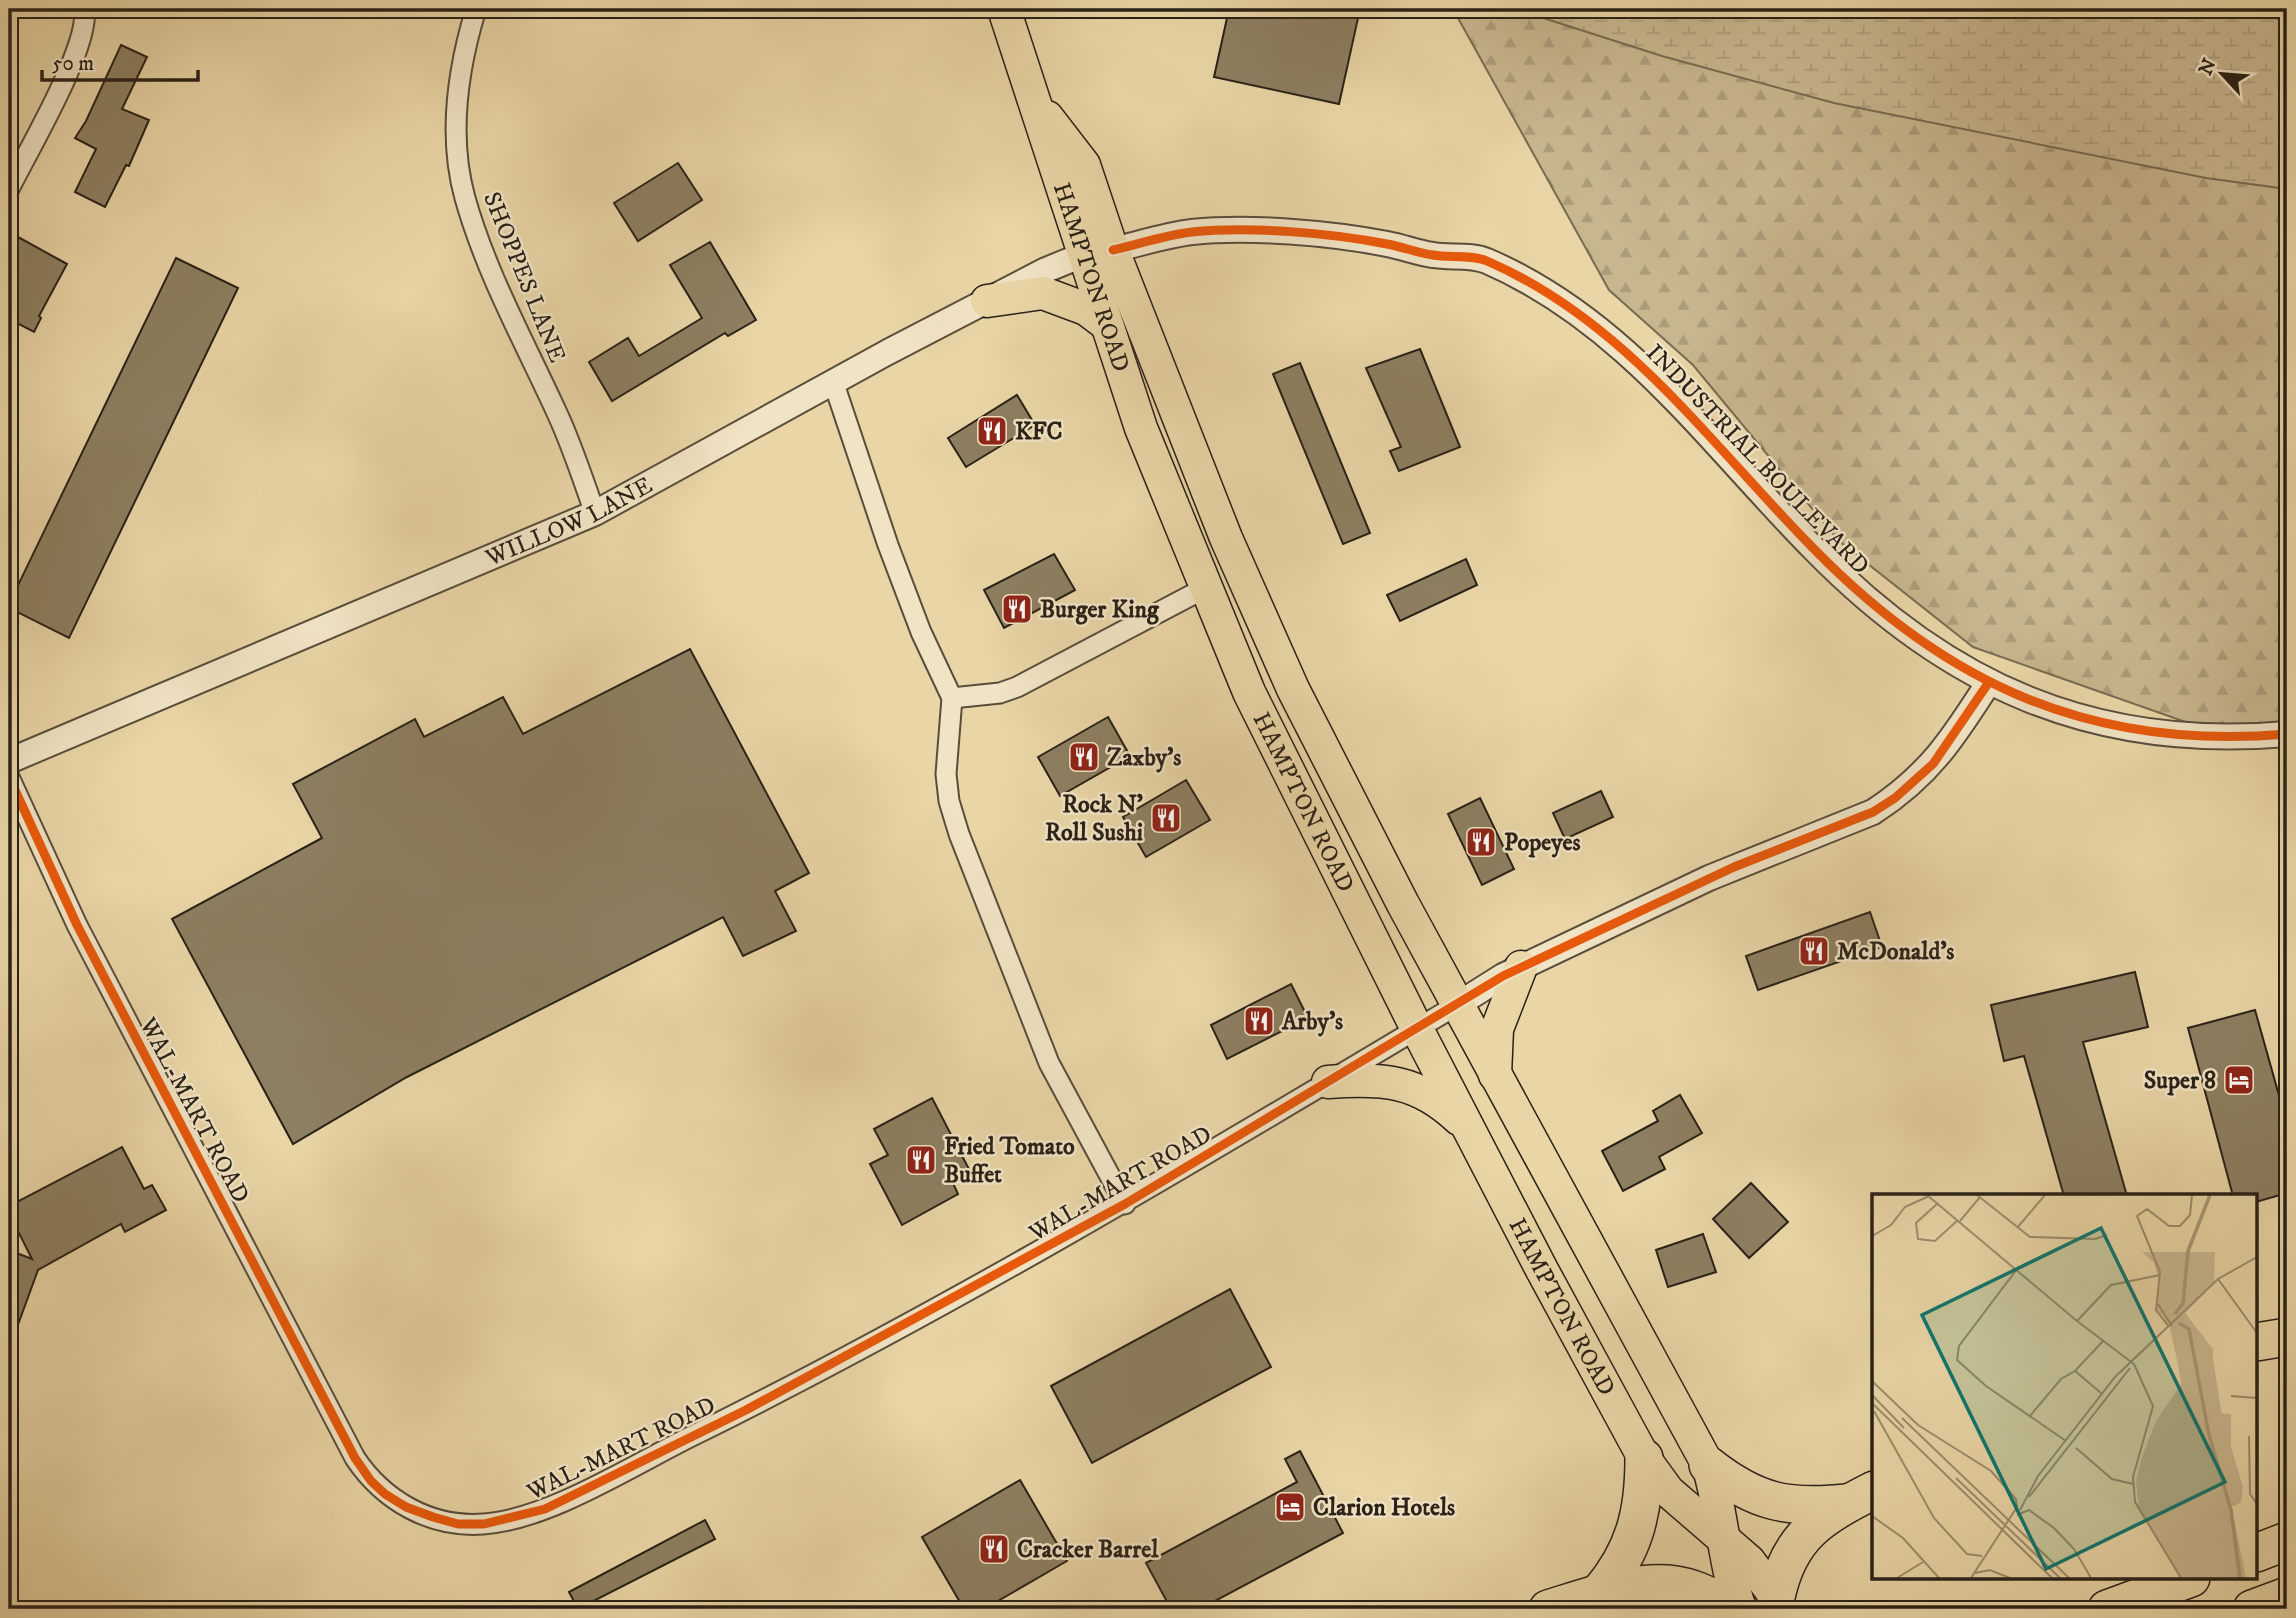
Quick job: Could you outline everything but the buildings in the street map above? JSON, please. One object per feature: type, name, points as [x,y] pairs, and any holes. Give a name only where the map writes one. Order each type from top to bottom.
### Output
[{"type":"highway","points":[[2258,1342],[2287,1337]]},
{"type":"highway","points":[[1599,1593],[1623,1563],[1638,1528],[1644,1493],[1644,1458]]},
{"type":"highway","points":[[1709,1465],[1747,1492],[1768,1500],[1803,1506],[1861,1497]]},
{"type":"highway","points":[[1776,1597],[1786,1561],[1795,1545],[1819,1520],[1861,1497]]},
{"type":"highway","points":[[2258,1552],[2287,1541]]},
{"type":"highway","points":[[2107,1609],[2186,1580]]},
{"type":"highway","points":[[1548,1609],[1599,1593],[1645,1586],[1677,1585],[1739,1609]]},
{"type":"highway","points":[[2252,1609],[2287,1596]]},
{"type":"main road","name":"HAMPTON ROAD","points":[[1004,9],[1034,99],[1288,677],[1350,805],[1495,1077],[1709,1465],[1717,1497],[1727,1571],[1739,1609]]},
{"type":"main road","name":"HAMPTON ROAD","points":[[1034,99],[1084,165],[1102,249],[1106,324],[1141,428],[1255,704],[1467,1127],[1644,1458],[1668,1492],[1749,1561],[1776,1597]]},
{"type":"main road","points":[[987,302],[1043,293],[1086,309],[1106,324]]},
{"type":"main road","points":[[1495,1077],[1497,1029],[1521,967]]},
{"type":"main road","points":[[1328,1082],[1397,1082],[1433,1097],[1467,1127]]},
{"type":"street","points":[[9,188],[83,33],[84,9]]},
{"type":"street","name":"SHOPPES LANE","points":[[475,9],[459,83],[456,133],[464,197],[518,333],[559,416],[595,513]]},
{"type":"street","name":"INDUSTRIAL BOULEVARD","points":[[1102,249],[1189,232],[1252,229],[1385,243],[1433,255],[1483,259],[1579,312],[1654,376],[1814,549],[1884,614],[1937,653],[1989,682],[2068,715],[2122,729],[2199,735],[2287,734]]},
{"type":"street","name":"WILLOW LANE","points":[[9,761],[595,513],[833,381],[987,302],[1102,249]]},
{"type":"street","points":[[833,381],[888,545],[921,632],[952,698],[946,774],[949,800],[959,834],[1049,1063],[1125,1204]]},
{"type":"street","points":[[952,698],[1000,693],[1017,687],[1205,588]]},
{"type":"street","points":[[1457,1005],[1521,967],[1734,867],[1873,812],[1895,798],[1933,764],[1959,731],[1989,682]]},
{"type":"street","name":"WAL-MART ROAD","points":[[9,777],[77,925],[355,1458],[371,1481],[406,1507],[458,1524],[484,1524],[545,1509],[746,1410],[1125,1204],[1457,1005]]},
{"type":"green space","points":[[1453,9],[2287,9],[2287,727],[2194,725],[1973,647],[1839,541],[1693,365],[1609,290]]},
{"type":"green space","points":[[1515,9],[2287,9],[2287,189],[2206,178],[1834,103],[1662,56]]},
{"type":"waterway","points":[[2231,9],[2287,18]]},
{"type":"cycle path","points":[[1113,250],[1192,232],[1264,230],[1341,237],[1427,254],[1487,261],[1537,286],[1624,351],[1664,388],[1814,549],[1865,597],[1917,638],[1972,672],[2028,699],[2088,719],[2151,732],[2217,737],[2287,734]]},
{"type":"cycle path","points":[[9,777],[77,925],[355,1458],[371,1481],[406,1507],[458,1524],[484,1524],[545,1509],[746,1410],[1125,1204],[1503,976],[1734,867],[1873,812],[1895,798],[1933,764],[1989,682]]},
{"type":"place","name":"KFC","points":[[992,431]]},
{"type":"place","name":"Burger King","points":[[1017,609]]},
{"type":"place","name":"Zaxby's","points":[[1084,757]]},
{"type":"place","name":"Rock N' Roll Sushi","points":[[1166,818]]},
{"type":"place","name":"Popeyes","points":[[1481,842]]},
{"type":"place","name":"McDonald's","points":[[1814,951]]},
{"type":"place","name":"Arby's","points":[[1259,1021]]},
{"type":"place","name":"Super 8","points":[[2239,1080]]},
{"type":"place","name":"Fried Tomato Buffet","points":[[921,1160]]},
{"type":"place","name":"Clarion Hotels","points":[[1290,1507]]},
{"type":"place","name":"Cracker Barrel","points":[[994,1549]]}]
